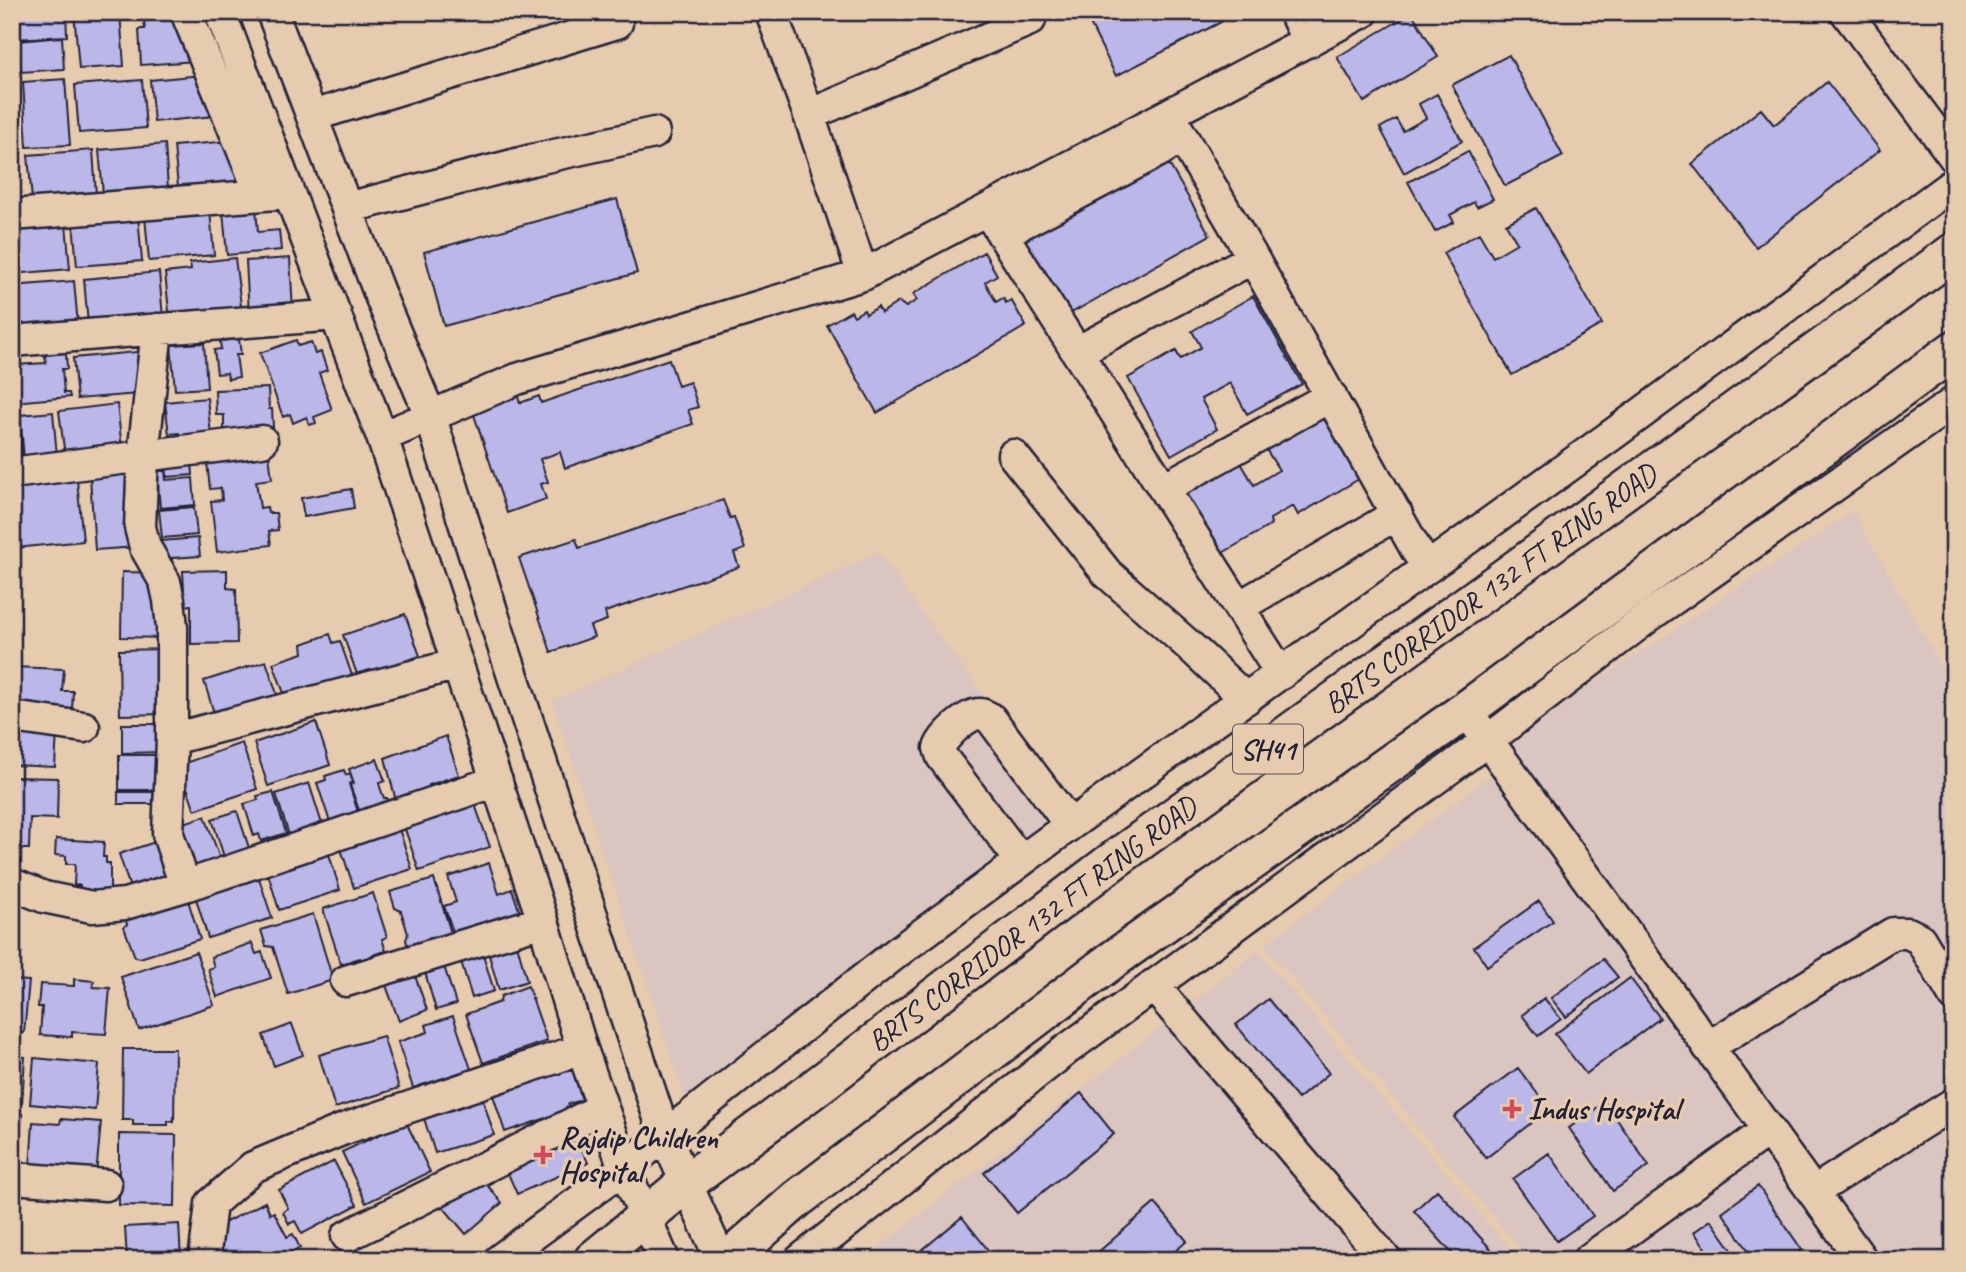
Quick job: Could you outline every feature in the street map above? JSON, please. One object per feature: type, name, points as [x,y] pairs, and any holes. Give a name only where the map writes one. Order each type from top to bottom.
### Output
[{"type":"main road","name":"BRTS CORRIDOR 132 FT RING ROAD","points":[[593,1260],[685,1184],[1110,863],[1954,252]]},
{"type":"main road","name":"SH41","points":[[728,1260],[797,1199],[1111,961],[1466,710],[1954,350]]},
{"type":"street","points":[[186,12],[336,315],[382,437],[543,921],[582,1049],[624,1168],[664,1260]]},
{"type":"street","points":[[220,12],[275,194]]},
{"type":"street","points":[[272,12],[430,415],[665,1136],[721,1260]]},
{"type":"street","points":[[771,12],[863,275]]},
{"type":"street","points":[[1294,12],[1308,42]]},
{"type":"street","points":[[382,437],[517,379],[863,275],[995,222],[1175,125],[1308,42],[1363,12]]},
{"type":"street","points":[[1846,12],[1954,157]]},
{"type":"street","points":[[809,115],[1030,20]]},
{"type":"street","points":[[312,116],[617,23]]},
{"type":"street","points":[[1175,125],[1253,258],[1418,553]]},
{"type":"street","points":[[347,208],[532,160],[654,133]]},
{"type":"street","points":[[499,1260],[624,1168],[899,951],[1616,432],[1954,183]]},
{"type":"street","points":[[13,206],[275,194]]},
{"type":"street","points":[[995,222],[1281,674]]},
{"type":"street","points":[[1077,352],[1253,258]]},
{"type":"street","points":[[12,341],[336,315]]},
{"type":"street","points":[[157,329],[143,456],[140,527],[145,547],[165,582],[169,600],[172,739],[168,834],[185,886]]},
{"type":"street","points":[[1164,488],[1331,396]]},
{"type":"street","points":[[800,1260],[1066,1049],[1487,741],[1652,614],[1954,402]]},
{"type":"street","points":[[12,472],[261,441]]},
{"type":"street","points":[[1013,455],[1107,573],[1245,699]]},
{"type":"street","points":[[1239,607],[1397,514]]},
{"type":"street","points":[[172,739],[458,664]]},
{"type":"street","points":[[1466,710],[1861,1260]]},
{"type":"street","points":[[1021,861],[942,757],[939,748],[942,738],[970,716],[981,714],[991,719],[1070,825]]},
{"type":"street","points":[[12,717],[84,727]]},
{"type":"street","points":[[12,884],[44,897],[92,907],[125,904],[497,781]]},
{"type":"street","points":[[346,981],[543,921]]},
{"type":"street","points":[[1708,1047],[1892,933],[1909,933],[1920,939],[1954,996]]},
{"type":"street","points":[[1153,985],[1387,1260]]},
{"type":"street","points":[[204,1260],[211,1204],[253,1167],[344,1129],[582,1049]]},
{"type":"street","points":[[1812,1192],[1954,1103]]},
{"type":"street","points":[[347,1236],[603,1108]]},
{"type":"street","points":[[1588,1260],[1768,1130]]},
{"type":"street","points":[[12,1178],[106,1185]]},
{"type":"shaded area","points":[[1853,512],[1954,689],[1954,1260],[1870,1260],[1502,743]]},
{"type":"shaded area","points":[[878,553],[1070,812],[686,1102],[552,701]]},
{"type":"shaded area","points":[[1497,771],[1848,1260],[1530,1260],[1264,945]]},
{"type":"shaded area","points":[[1258,951],[1519,1260],[862,1260]]},
{"type":"building","points":[[13,12],[66,12],[67,36],[15,39]]},
{"type":"building","points":[[74,12],[120,12],[124,66],[79,69]]},
{"type":"building","points":[[143,12],[184,12],[196,61],[141,65],[139,29],[145,29]]},
{"type":"building","points":[[1084,12],[1215,12],[1221,22],[1116,76]]},
{"type":"building","points":[[1412,13],[1438,57],[1364,102],[1337,57]]},
{"type":"building","points":[[62,37],[64,69],[21,72],[18,41]]},
{"type":"building","points":[[1509,55],[1563,156],[1505,186],[1452,85]]},
{"type":"building","points":[[212,74],[214,116],[154,122],[150,80]]},
{"type":"building","points":[[65,79],[70,145],[27,147],[23,82]]},
{"type":"building","points":[[142,80],[146,128],[79,133],[75,85]]},
{"type":"building","points":[[1827,82],[1880,150],[1756,247],[1692,164],[1761,109],[1774,125]]},
{"type":"building","points":[[1437,94],[1462,141],[1404,173],[1380,128],[1396,119],[1403,131],[1426,118],[1419,104]]},
{"type":"building","points":[[242,140],[246,181],[178,187],[174,146]]},
{"type":"building","points":[[165,144],[168,188],[103,194],[99,150]]},
{"type":"building","points":[[93,150],[96,195],[32,200],[28,155]]},
{"type":"building","points":[[1161,150],[1210,235],[1066,316],[1019,231]]},
{"type":"building","points":[[1468,151],[1493,199],[1477,207],[1474,202],[1450,215],[1454,222],[1435,232],[1408,182]]},
{"type":"building","points":[[617,199],[637,273],[444,326],[424,252]]},
{"type":"building","points":[[256,208],[258,232],[279,230],[281,250],[227,255],[223,211]]},
{"type":"building","points":[[1536,208],[1602,324],[1512,375],[1443,253],[1479,233],[1493,257],[1517,243],[1506,224]]},
{"type":"building","points":[[210,211],[214,255],[149,261],[145,216]]},
{"type":"building","points":[[138,216],[142,261],[77,266],[73,222]]},
{"type":"building","points":[[66,224],[70,269],[12,274],[12,229]]},
{"type":"building","points":[[984,252],[997,275],[985,282],[996,302],[1003,298],[1006,303],[1011,300],[1026,326],[877,413],[827,325],[851,311],[854,316],[864,310],[866,314],[878,307],[881,313],[899,302],[906,307],[917,300],[913,294]]},
{"type":"building","points":[[235,258],[242,314],[170,321],[165,273],[191,270],[190,263]]},
{"type":"building","points":[[290,258],[293,312],[249,314],[246,261]]},
{"type":"building","points":[[159,272],[163,318],[88,325],[84,279]]},
{"type":"building","points":[[74,281],[78,325],[14,330],[12,286]]},
{"type":"building","points":[[1253,296],[1302,384],[1247,414],[1230,383],[1201,399],[1217,429],[1171,455],[1128,378],[1176,351],[1180,359],[1201,347],[1192,331]]},
{"type":"building","points":[[239,339],[241,355],[236,355],[239,377],[228,379],[227,373],[217,374],[214,350],[221,349],[220,341]]},
{"type":"building","points":[[296,340],[298,346],[311,342],[315,354],[321,352],[327,370],[319,373],[332,410],[314,417],[316,423],[309,425],[307,417],[293,423],[290,414],[283,417],[260,353]]},
{"type":"building","points":[[204,343],[207,388],[175,390],[171,345]]},
{"type":"building","points":[[147,351],[151,393],[77,399],[73,358]]},
{"type":"building","points":[[12,353],[14,365],[46,363],[45,355],[66,353],[67,369],[62,369],[64,393],[69,393],[70,397],[12,402]]},
{"type":"building","points":[[669,359],[678,386],[690,382],[698,407],[688,410],[693,424],[565,468],[560,452],[540,459],[548,482],[541,484],[546,499],[507,513],[472,409],[517,394],[520,403],[539,396],[541,403]]},
{"type":"building","points":[[268,388],[273,427],[238,428],[239,435],[224,435],[224,415],[216,415],[215,390]]},
{"type":"building","points":[[207,398],[211,435],[179,438],[179,433],[169,434],[165,402]]},
{"type":"building","points":[[117,404],[122,449],[65,456],[59,411]]},
{"type":"building","points":[[53,412],[57,456],[24,459],[20,415]]},
{"type":"building","points":[[1321,413],[1359,479],[1298,515],[1293,506],[1270,519],[1271,525],[1219,555],[1181,489],[1237,456],[1254,485],[1279,470],[1264,446]]},
{"type":"building","points":[[19,415],[22,461],[12,462],[12,416]]},
{"type":"building","points":[[269,454],[272,479],[256,481],[260,508],[267,507],[268,513],[276,513],[278,530],[269,531],[271,545],[217,552],[211,501],[222,500],[221,488],[210,489],[207,462]]},
{"type":"building","points":[[192,461],[193,475],[167,477],[166,463]]},
{"type":"building","points":[[157,471],[165,471],[166,480],[193,478],[195,505],[160,508]]},
{"type":"building","points":[[133,474],[138,547],[95,550],[90,477]]},
{"type":"building","points":[[77,480],[83,541],[16,548],[12,487]]},
{"type":"building","points":[[351,489],[354,508],[304,517],[301,498]]},
{"type":"building","points":[[723,500],[730,518],[734,517],[745,549],[734,553],[739,567],[605,612],[607,620],[590,626],[594,637],[551,652],[519,558],[576,539],[579,548]]},
{"type":"building","points":[[194,507],[197,535],[162,538],[159,510]]},
{"type":"building","points":[[198,538],[200,556],[172,558],[172,564],[163,565],[161,541]]},
{"type":"building","points":[[227,570],[227,588],[236,589],[237,643],[191,644],[191,605],[178,606],[178,589],[184,589],[183,571]]},
{"type":"building","points":[[122,572],[168,573],[167,638],[121,637]]},
{"type":"building","points":[[405,614],[420,656],[358,677],[343,635]]},
{"type":"building","points":[[330,634],[333,643],[340,641],[355,684],[289,707],[273,663],[303,653],[302,644]]},
{"type":"building","points":[[165,649],[166,714],[120,715],[119,650]]},
{"type":"building","points":[[266,661],[281,706],[218,726],[204,681]]},
{"type":"building","points":[[12,667],[64,669],[62,691],[73,691],[72,710],[12,707]]},
{"type":"building","points":[[316,722],[330,765],[268,786],[254,743]]},
{"type":"building","points":[[122,724],[167,724],[167,752],[122,753]]},
{"type":"building","points":[[12,728],[57,731],[55,767],[12,765]]},
{"type":"building","points":[[446,736],[459,775],[429,785],[428,791],[396,801],[385,758]]},
{"type":"building","points":[[242,743],[257,789],[195,810],[179,765]]},
{"type":"building","points":[[119,755],[167,755],[167,790],[119,790]]},
{"type":"building","points":[[377,759],[385,781],[379,783],[380,787],[389,803],[360,813],[350,785],[354,783],[349,769]]},
{"type":"building","points":[[344,770],[346,775],[350,773],[353,782],[349,784],[359,815],[331,825],[317,783],[326,780],[325,776]]},
{"type":"building","points":[[12,777],[58,778],[57,819],[30,818],[29,849],[12,849]]},
{"type":"building","points":[[309,783],[322,824],[289,835],[276,794]]},
{"type":"building","points":[[118,792],[164,792],[164,804],[118,804]]},
{"type":"building","points":[[273,792],[286,833],[261,841],[259,834],[254,836],[244,804],[258,800],[257,796]]},
{"type":"building","points":[[474,802],[490,847],[419,871],[404,826]]},
{"type":"building","points":[[237,811],[250,851],[225,860],[212,819]]},
{"type":"building","points":[[205,816],[220,859],[191,870],[175,826]]},
{"type":"building","points":[[399,829],[412,869],[354,888],[341,849]]},
{"type":"building","points":[[167,838],[178,873],[130,888],[119,854]]},
{"type":"building","points":[[56,839],[104,842],[103,857],[106,857],[106,863],[110,863],[110,898],[80,896],[80,885],[74,885],[75,864],[66,864],[66,856],[55,855]]},
{"type":"building","points":[[328,851],[340,890],[279,910],[267,870]]},
{"type":"building","points":[[489,863],[499,894],[512,889],[520,913],[454,934],[444,906],[456,902],[448,877]]},
{"type":"building","points":[[257,872],[272,918],[208,938],[194,892]]},
{"type":"building","points":[[434,879],[452,936],[410,954],[406,940],[408,934],[401,911],[395,908],[390,892]]},
{"type":"building","points":[[373,893],[387,937],[382,939],[386,951],[372,955],[373,959],[362,963],[360,958],[341,964],[323,909]]},
{"type":"building","points":[[187,897],[200,939],[140,958],[135,957],[124,927],[127,924],[124,916]]},
{"type":"building","points":[[1539,901],[1553,921],[1487,966],[1474,947]]},
{"type":"building","points":[[313,914],[333,980],[288,994],[273,947],[266,946],[261,930]]},
{"type":"building","points":[[514,933],[527,981],[499,990],[485,941]]},
{"type":"building","points":[[252,943],[256,954],[262,952],[271,978],[217,997],[208,969],[214,967],[211,957]]},
{"type":"building","points":[[482,951],[494,991],[472,998],[460,958]]},
{"type":"building","points":[[196,952],[214,1005],[139,1030],[121,977]]},
{"type":"building","points":[[1603,959],[1618,977],[1566,1017],[1551,998]]},
{"type":"building","points":[[443,963],[456,1004],[436,1010],[424,969]]},
{"type":"building","points":[[412,967],[427,1010],[399,1021],[383,977]]},
{"type":"building","points":[[1630,978],[1660,1018],[1586,1074],[1555,1034]]},
{"type":"building","points":[[74,979],[94,981],[93,987],[110,988],[106,1034],[72,1032],[72,1037],[40,1035],[40,984],[74,986]]},
{"type":"building","points":[[12,980],[29,981],[24,1033],[12,1032]]},
{"type":"building","points":[[528,986],[547,1041],[483,1063],[466,1014],[500,1002],[501,996]]},
{"type":"building","points":[[1544,998],[1561,1019],[1538,1036],[1522,1015]]},
{"type":"building","points":[[1268,999],[1329,1073],[1298,1099],[1236,1025]]},
{"type":"building","points":[[453,1016],[471,1069],[413,1088],[398,1042],[428,1032],[426,1025]]},
{"type":"building","points":[[292,1024],[303,1055],[274,1066],[263,1035]]},
{"type":"building","points":[[383,1036],[399,1088],[335,1108],[319,1055]]},
{"type":"building","points":[[123,1049],[175,1049],[174,1122],[168,1121],[168,1125],[133,1125],[133,1120],[122,1120]]},
{"type":"building","points":[[12,1056],[25,1057],[22,1103],[12,1102]]},
{"type":"building","points":[[34,1058],[99,1064],[95,1110],[30,1104]]},
{"type":"building","points":[[571,1066],[582,1100],[568,1104],[570,1110],[505,1132],[490,1086]]},
{"type":"building","points":[[1518,1068],[1549,1109],[1486,1158],[1454,1117]]},
{"type":"building","points":[[480,1090],[494,1135],[435,1153],[421,1109]]},
{"type":"building","points":[[1081,1093],[1114,1134],[1017,1213],[984,1173]]},
{"type":"building","points":[[1605,1102],[1649,1166],[1613,1191],[1569,1128]]},
{"type":"building","points":[[12,1113],[22,1114],[19,1163],[12,1162]]},
{"type":"building","points":[[61,1119],[101,1122],[96,1175],[30,1169],[33,1122],[60,1124]]},
{"type":"building","points":[[570,1121],[588,1163],[517,1194],[499,1153]]},
{"type":"building","points":[[406,1122],[430,1172],[366,1203],[342,1152]]},
{"type":"building","points":[[119,1134],[176,1135],[175,1206],[119,1205]]},
{"type":"building","points":[[1549,1153],[1593,1216],[1557,1241],[1513,1179]]},
{"type":"building","points":[[334,1161],[357,1205],[302,1234],[295,1221],[289,1224],[283,1212],[288,1208],[279,1190]]},
{"type":"building","points":[[481,1163],[495,1180],[488,1186],[502,1203],[466,1234],[443,1207],[454,1198]]},
{"type":"building","points":[[1758,1186],[1802,1250],[1788,1260],[1755,1260],[1722,1212]]},
{"type":"building","points":[[1437,1190],[1501,1260],[1458,1260],[1414,1211]]},
{"type":"building","points":[[265,1202],[270,1214],[274,1212],[287,1237],[293,1234],[300,1248],[276,1260],[222,1260],[208,1231]]},
{"type":"building","points":[[1155,1203],[1187,1241],[1165,1260],[1089,1260]]},
{"type":"building","points":[[962,1217],[996,1260],[928,1260],[921,1251]]},
{"type":"building","points":[[1711,1220],[1739,1260],[1715,1260],[1694,1232]]},
{"type":"building","points":[[179,1224],[181,1260],[127,1260],[125,1227]]},
{"type":"building","points":[[107,1253],[107,1260],[54,1260],[54,1255]]},
{"type":"place","name":"Indus Hospital","points":[[1512,1109]]},
{"type":"place","name":"Rajdip Children Hospital","points":[[543,1155]]}]
